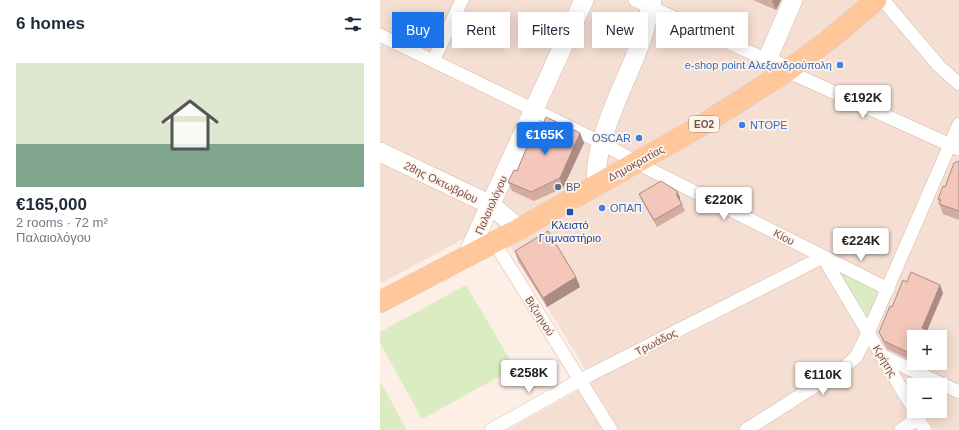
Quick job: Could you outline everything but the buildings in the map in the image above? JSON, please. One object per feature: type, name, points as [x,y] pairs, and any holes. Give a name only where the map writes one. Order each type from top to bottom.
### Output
[{"type":"main road","name":"Δημοκρατίας","points":[[380,302],[519,229],[699,127],[787,71],[829,40],[876,0]]},
{"type":"street","points":[[433,61],[462,0]]},
{"type":"street","name":"Παλαιολόγου","points":[[467,256],[584,0]]},
{"type":"street","points":[[767,60],[792,0]]},
{"type":"street","points":[[883,0],[940,66],[959,84]]},
{"type":"street","points":[[596,185],[596,167],[602,143],[638,48],[646,2],[787,71],[954,147]]},
{"type":"street","name":"Κίου","points":[[380,35],[602,143],[637,163],[888,289]]},
{"type":"street","points":[[746,430],[845,367],[856,357],[954,147],[959,124]]},
{"type":"street","name":"28ης Οκτωβρίου","points":[[380,152],[491,205],[519,229]]},
{"type":"street","name":"Βιζυηνού","points":[[494,242],[611,430]]},
{"type":"street","name":"Κρήτης","points":[[823,257],[907,397]]},
{"type":"street","name":"Τρωάδος","points":[[491,430],[580,380],[823,257]]},
{"type":"street","points":[[883,356],[911,371],[919,373],[959,392]]},
{"type":"street","points":[[901,430],[912,418]]},
{"type":"street","name":"Κρήτης","points":[[919,418],[925,430]]},
{"type":"shaded area","points":[[380,0],[959,0],[959,430],[507,430],[593,382],[495,222],[380,284]]},
{"type":"green space","points":[[836,270],[882,291],[867,322]]},
{"type":"green space","points":[[466,285],[515,368],[422,419],[380,343],[380,332]]},
{"type":"green space","points":[[380,381],[407,430],[380,430]]},
{"type":"place","name":"e-shop point Αλεξανδρούπολη","points":[[840,65]]},
{"type":"place","name":"ΝΤΟΡΕ","points":[[742,125]]},
{"type":"place","name":"OSCAR","points":[[639,138]]},
{"type":"place","name":"BP","points":[[558,187]]},
{"type":"place","name":"ΟΠΑΠ","points":[[602,208]]},
{"type":"place","name":"Κλειστό Γυμναστήριο","points":[[570,212]]}]
